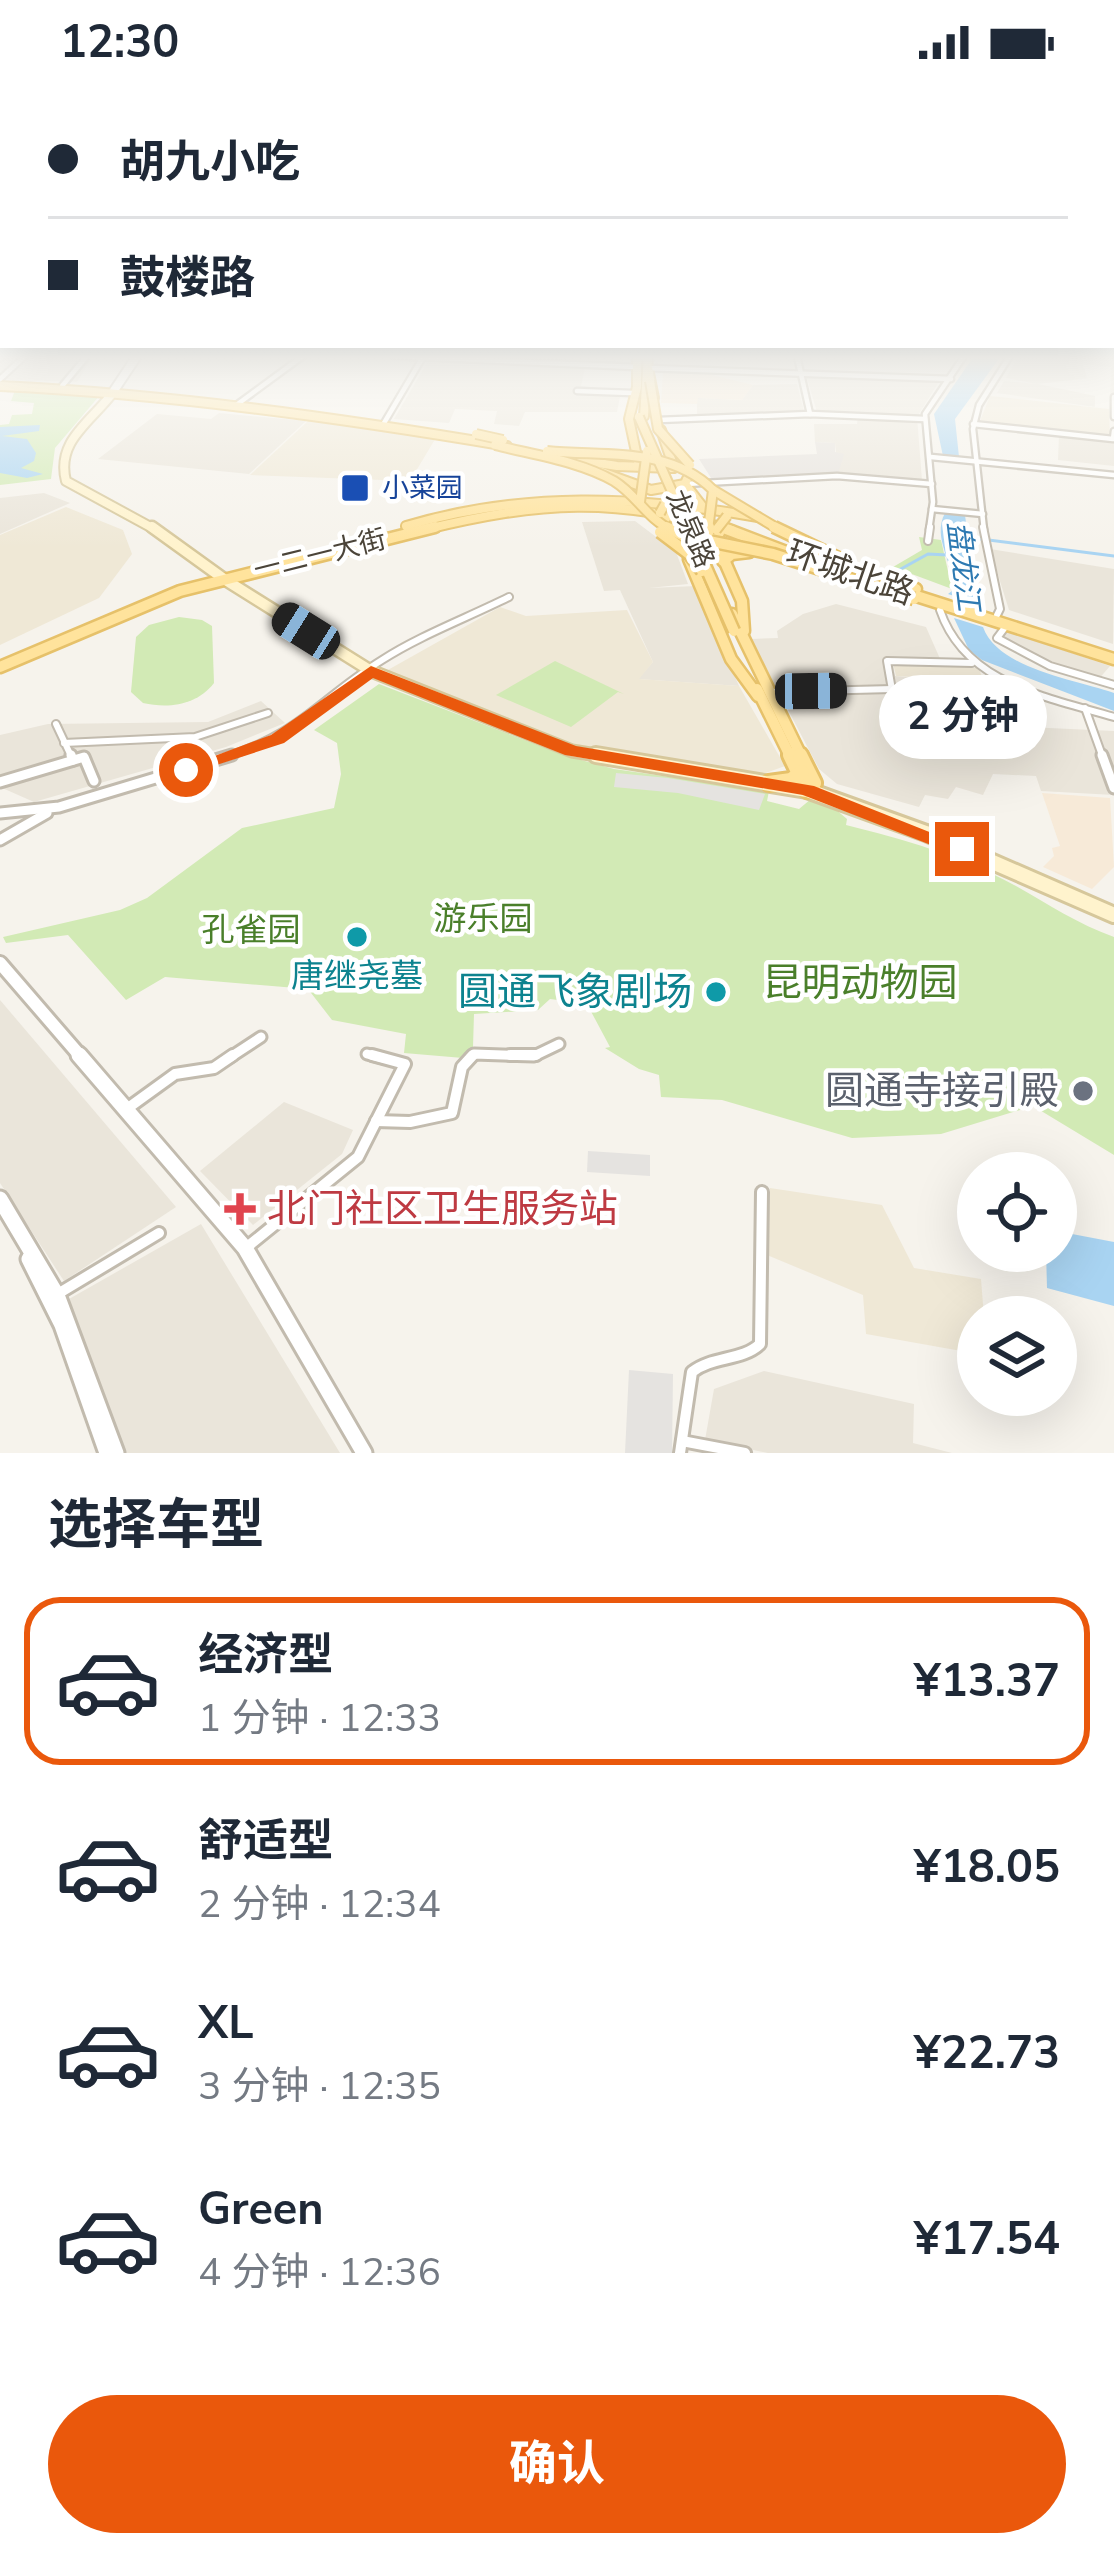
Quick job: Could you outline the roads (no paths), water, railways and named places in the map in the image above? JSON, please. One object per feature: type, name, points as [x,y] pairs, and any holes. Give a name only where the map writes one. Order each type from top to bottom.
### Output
[{"type":"main road","points":[[89,420],[65,448],[66,481],[150,526],[222,578],[371,671],[572,751],[769,783],[807,781],[1114,911]]},
{"type":"main road","points":[[335,420],[452,434],[583,465],[626,482],[684,536],[773,554],[951,611]]},
{"type":"main road","points":[[357,420],[476,434],[571,455],[652,460],[704,479]]},
{"type":"main road","points":[[629,420],[636,467]]},
{"type":"main road","points":[[641,420],[658,507],[696,573],[731,659],[764,694]]},
{"type":"main road","name":"龙泉路","points":[[642,420],[735,614]]},
{"type":"main road","name":"龙泉路","points":[[642,420],[739,634]]},
{"type":"main road","points":[[654,420],[663,442],[737,509],[853,566],[940,596]]},
{"type":"main road","points":[[658,420],[674,468]]},
{"type":"main road","points":[[384,423],[636,467],[674,468],[687,476],[685,484],[658,507]]},
{"type":"main road","points":[[452,434],[593,472],[658,507],[803,568]]},
{"type":"main road","points":[[626,482],[625,475],[636,467]]},
{"type":"main road","points":[[685,484],[703,506]]},
{"type":"main road","points":[[713,490],[710,544],[739,634],[807,781]]},
{"type":"main road","name":"一二一大街","points":[[0,664],[106,618],[222,578],[395,530],[532,503],[658,507]]},
{"type":"main road","points":[[658,507],[703,506],[769,520],[857,563],[996,620]]},
{"type":"main road","points":[[658,507],[694,559],[736,654],[764,694]]},
{"type":"main road","name":"一二一大街","points":[[222,578],[425,529],[546,510],[658,507]]},
{"type":"main road","name":"环城北路","points":[[658,507],[713,520],[834,565],[940,596]]},
{"type":"main road","name":"环城北路","points":[[658,507],[951,611]]},
{"type":"main road","points":[[725,514],[715,530],[742,602],[739,634]]},
{"type":"main road","points":[[723,561],[732,554],[749,552],[1114,656]]},
{"type":"street","points":[[925,420],[932,484],[928,542]]},
{"type":"street","points":[[975,420],[983,538],[1000,609],[998,638],[1050,666],[1114,685]]},
{"type":"street","points":[[973,424],[1113,440],[1114,431]]},
{"type":"street","points":[[931,457],[1114,475]]},
{"type":"street","points":[[685,484],[826,476],[932,484]]},
{"type":"street","points":[[932,509],[982,514]]},
{"type":"street","points":[[0,813],[59,807],[278,739],[399,651],[508,597]]},
{"type":"street","points":[[951,611],[957,651],[973,663],[1114,717]]},
{"type":"street","points":[[896,713],[887,662],[973,663]]},
{"type":"street","points":[[764,694],[893,689]]},
{"type":"street","points":[[1085,708],[1114,788]]},
{"type":"street","points":[[64,743],[195,737],[268,712]]},
{"type":"street","points":[[56,724],[73,760]]},
{"type":"street","points":[[0,782],[84,757],[94,781]]},
{"type":"street","points":[[0,840],[59,807]]},
{"type":"street","points":[[0,964],[244,1248],[364,1453]]},
{"type":"street","points":[[127,1109],[176,1073],[214,1068],[260,1037]]},
{"type":"street","points":[[376,1121],[410,1122],[452,1113],[462,1067],[474,1054],[534,1056],[554,1051],[559,1044]]},
{"type":"street","points":[[244,1248],[358,1157],[405,1064],[368,1054]]},
{"type":"street","points":[[745,1453],[681,1447],[692,1372],[703,1363],[754,1351],[760,1344],[761,1192]]},
{"type":"street","points":[[0,1198],[53,1297],[111,1453]]},
{"type":"street","points":[[0,1210],[53,1297]]},
{"type":"street","points":[[53,1297],[159,1233]]},
{"type":"water","points":[[935,420],[955,420],[959,457],[943,456]]},
{"type":"water","points":[[40,425],[39,431],[2,436],[27,439],[36,453],[34,461],[21,468],[43,474],[27,478],[0,473],[0,427]]},
{"type":"water","name":"盘龙江","points":[[945,513],[965,515],[967,530],[974,537],[974,584],[980,604],[948,594],[952,581],[941,532]]},
{"type":"water","points":[[954,618],[983,627],[991,641],[1021,663],[1114,693],[1114,711],[982,660],[969,650]]},
{"type":"water","points":[[1077,1235],[1114,1242],[1114,1306],[1047,1288],[1047,1272],[1077,1272]]},
{"type":"waterway","name":"盘龙江","points":[[973,538],[1114,556]]},
{"type":"waterway","name":"盘龙江","points":[[899,570],[928,554],[947,555]]},
{"type":"place","name":"小菜园","points":[[355,488]]},
{"type":"place","name":"唐继尧墓","points":[[357,937]]},
{"type":"place","name":"圆通飞象剧场","points":[[716,992]]},
{"type":"place","name":"圆通寺接引殿","points":[[1083,1091]]},
{"type":"place","name":"北门社区卫生服务站","points":[[240,1209]]},
{"type":"park label","name":"游乐园","points":[[483,919]]},
{"type":"park label","name":"孔雀园","points":[[251,930]]},
{"type":"park label","name":"昆明动物园","points":[[860,983]]}]
